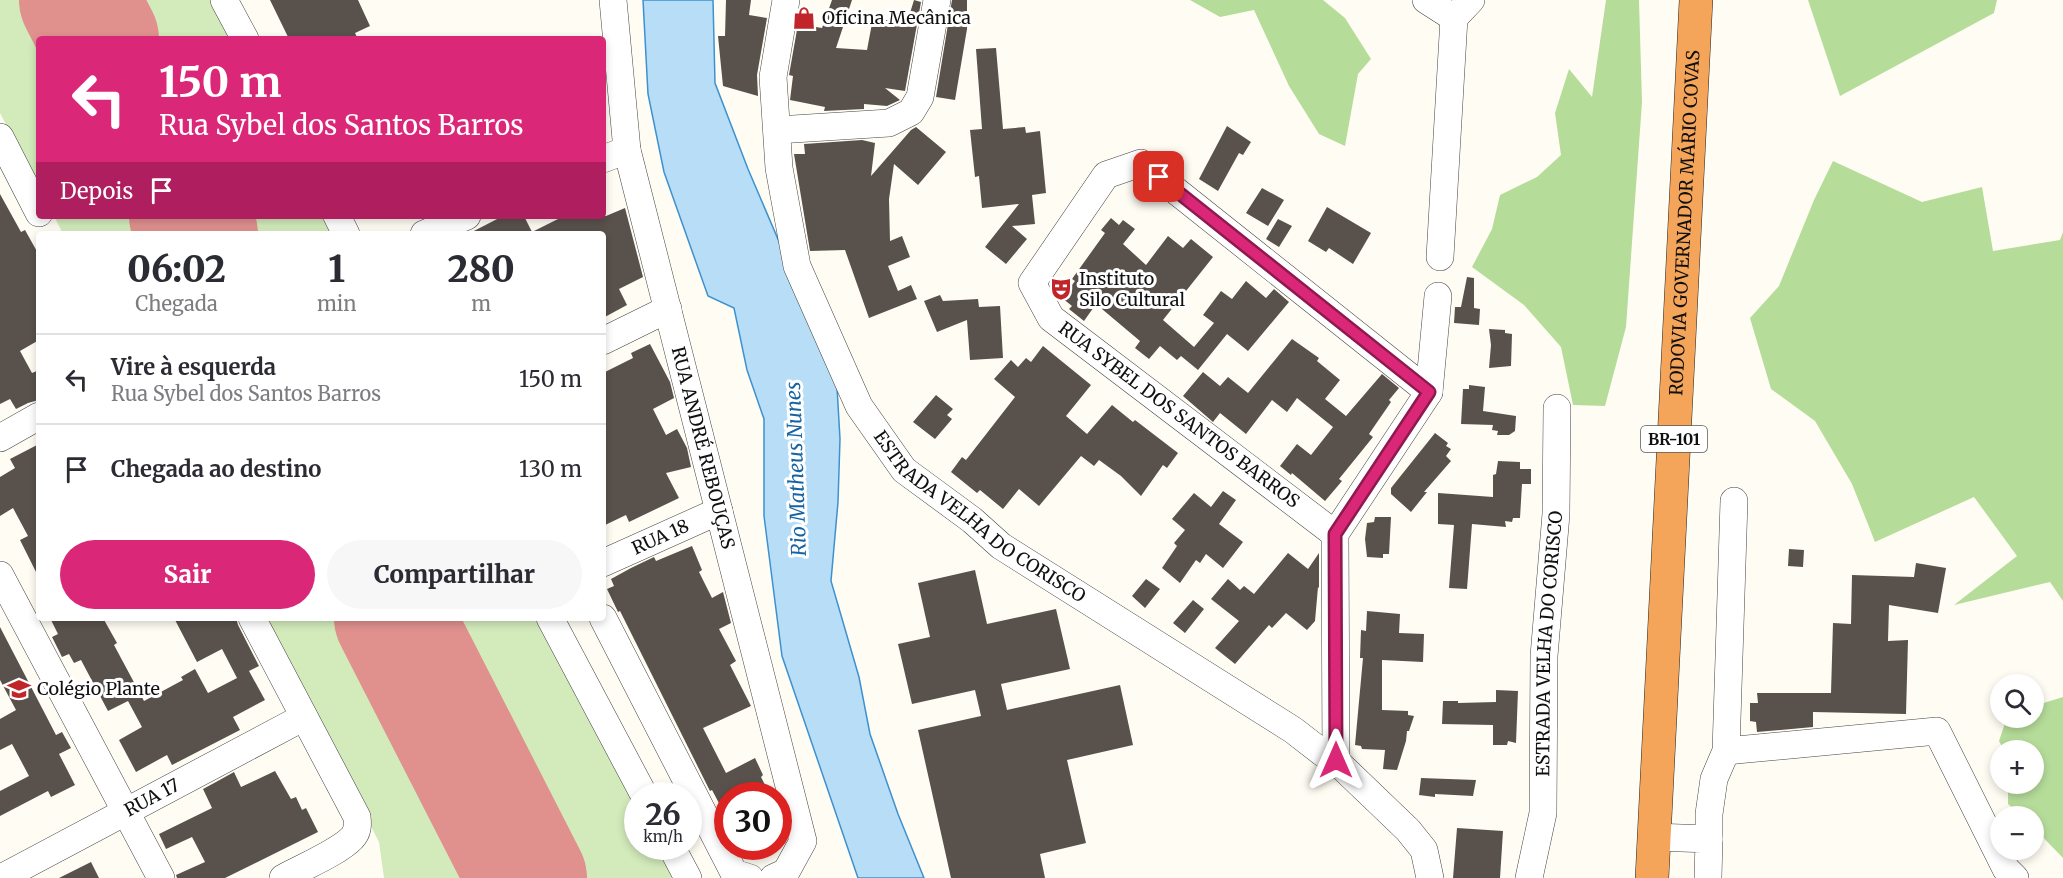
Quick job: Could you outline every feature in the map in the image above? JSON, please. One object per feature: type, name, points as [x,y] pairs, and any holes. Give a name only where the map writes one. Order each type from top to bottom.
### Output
[{"type":"highway","name":"RODOVIA GOVERNADOR MÁRIO COVAS","points":[[1652,878],[1696,0]]},
{"type":"street","points":[[224,0],[242,36]]},
{"type":"street","name":"RUA ANDRÉ REBOUÇAS","points":[[613,0],[615,154],[668,309],[803,841],[786,872],[773,878]]},
{"type":"street","name":"ESTRADA VELHA DO CORISCO","points":[[786,0],[773,77],[779,168],[797,266],[859,406],[904,470],[972,520],[1001,546],[1283,724],[1336,760],[1408,830],[1425,850],[1430,878]]},
{"type":"street","points":[[777,130],[890,123],[911,112],[920,98],[937,0]]},
{"type":"street","points":[[1426,0],[1463,9],[1440,257]]},
{"type":"street","points":[[0,137],[8,175],[36,210]]},
{"type":"street","name":"RUA SYBEL DOS SANTOS BARROS","points":[[1335,534],[1051,318],[1032,283],[1106,175],[1141,163],[1429,392]]},
{"type":"street","points":[[431,231],[460,219]]},
{"type":"street","points":[[1336,760],[1335,534],[1429,392],[1438,296]]},
{"type":"street","points":[[606,340],[668,309]]},
{"type":"street","name":"ESTRADA VELHA DO CORISCO","points":[[1529,878],[1543,813],[1544,656],[1556,514],[1557,408]]},
{"type":"street","points":[[0,438],[36,418]]},
{"type":"street","points":[[1707,878],[1709,814],[1714,779],[1726,751],[1734,501]]},
{"type":"street","name":"RUA 18","points":[[606,562],[719,511]]},
{"type":"street","points":[[0,575],[161,878]]},
{"type":"street","points":[[254,621],[357,816],[357,831],[345,844],[283,878]]},
{"type":"street","points":[[552,621],[637,782]]},
{"type":"street","points":[[605,621],[739,876]]},
{"type":"street","name":"RUA 17","points":[[1,878],[304,717]]},
{"type":"street","points":[[1726,751],[1937,731],[2006,869],[2015,878]]},
{"type":"street","points":[[1654,837],[1709,838]]},
{"type":"street","points":[[678,860],[688,878]]},
{"type":"green space","points":[[0,0],[46,0],[64,36],[36,36],[36,182],[0,113]]},
{"type":"green space","points":[[113,0],[215,0],[233,36],[131,36]]},
{"type":"green space","points":[[1190,0],[1323,0],[1345,18],[1371,59],[1358,74],[1345,146],[1319,134],[1289,86],[1254,10],[1220,17]]},
{"type":"green space","points":[[1606,0],[1639,0],[1642,102],[1626,327],[1605,406],[1573,405],[1561,347],[1524,305],[1472,267],[1492,229],[1500,195],[1537,177],[1561,155],[1555,113],[1569,69],[1592,97]]},
{"type":"green space","points":[[1808,0],[1997,0],[1994,13],[1840,96]]},
{"type":"green space","points":[[1833,161],[1922,202],[1982,187],[1993,251],[2060,240],[2063,232],[2063,601],[2050,582],[1954,605],[2017,556],[1974,497],[1875,542],[1852,484],[1815,421],[1771,389],[1750,318],[1779,286],[1814,200]]},
{"type":"green space","points":[[56,219],[158,219],[164,231],[62,231]]},
{"type":"green space","points":[[225,219],[329,219],[335,231],[231,231]]},
{"type":"green space","points":[[264,621],[364,621],[495,878],[384,878],[379,842]]},
{"type":"green space","points":[[431,621],[540,621],[624,784],[624,860],[664,860],[673,878],[561,878]]},
{"type":"green space","points":[[2063,697],[2063,858],[2044,838],[2044,806],[2010,806],[2008,804],[2008,794],[2044,794],[2044,740],[1999,740],[2003,728],[2044,728],[2044,703]]},
{"type":"water","name":"Rio Matheus Nunes","points":[[643,0],[713,0],[715,83],[748,169],[822,342],[837,387],[840,439],[838,502],[831,581],[859,677],[870,734],[898,814],[924,878],[858,878],[782,656],[764,516],[764,419],[747,370],[734,308],[708,296],[664,172],[648,94]]},
{"type":"building","points":[[270,0],[358,0],[370,26],[355,33],[356,36],[288,36]]},
{"type":"building","points":[[726,0],[751,0],[749,15],[767,18],[757,75],[758,96],[723,86],[718,36],[725,36]]},
{"type":"building","points":[[832,0],[852,0],[836,48],[867,50],[873,18],[907,23],[914,0],[921,2],[905,91],[885,88],[900,100],[887,106],[864,104],[864,109],[824,111],[825,107],[790,100],[793,76],[789,75],[798,24],[822,28]]},
{"type":"building","points":[[952,0],[967,0],[967,29],[955,100],[936,97]]},
{"type":"building","points":[[996,48],[1003,129],[1025,127],[1026,133],[1040,131],[1046,193],[1032,195],[1035,224],[1012,226],[1027,239],[1006,264],[985,247],[1019,204],[982,208],[979,176],[975,177],[970,130],[982,129],[976,49]]},
{"type":"building","points":[[1227,126],[1251,142],[1243,155],[1239,153],[1218,191],[1199,179]]},
{"type":"building","points":[[916,127],[946,152],[918,185],[894,164],[889,199],[890,241],[902,236],[910,257],[888,266],[898,291],[911,285],[917,299],[869,318],[845,250],[810,251],[794,154],[805,154],[804,144],[862,140],[875,143],[871,176]]},
{"type":"building","points":[[1262,188],[1284,200],[1268,226],[1246,213]]},
{"type":"building","points":[[0,194],[21,232],[25,230],[36,250],[36,342],[20,351],[32,373],[36,371],[36,401],[16,409],[10,399],[0,404]]},
{"type":"building","points":[[1327,207],[1371,233],[1353,264],[1329,248],[1326,252],[1308,241]]},
{"type":"building","points":[[625,208],[643,277],[619,289],[627,305],[606,316],[606,231],[534,231],[558,219],[606,219],[606,216]]},
{"type":"building","points":[[1111,218],[1119,225],[1123,220],[1135,229],[1123,244],[1146,265],[1168,236],[1183,248],[1191,239],[1213,257],[1163,320],[1194,347],[1214,323],[1203,315],[1221,291],[1232,299],[1246,281],[1266,298],[1274,289],[1289,302],[1248,351],[1227,334],[1198,370],[1181,356],[1177,360],[1160,346],[1149,359],[1135,348],[1140,341],[1096,304],[1084,321],[1069,309],[1072,306],[1062,298],[1075,281],[1072,279],[1105,233],[1101,230]]},
{"type":"building","points":[[497,219],[526,219],[532,231],[474,231]]},
{"type":"building","points":[[1278,219],[1292,226],[1279,247],[1266,239]]},
{"type":"building","points":[[1467,277],[1474,278],[1474,308],[1480,309],[1479,325],[1454,323],[1455,307],[1461,307]]},
{"type":"building","points":[[940,295],[943,301],[978,299],[979,307],[1000,306],[1003,358],[970,360],[967,320],[937,332],[924,301]]},
{"type":"building","points":[[1489,329],[1505,330],[1505,333],[1512,334],[1511,366],[1489,368],[1491,345]]},
{"type":"building","points":[[1292,339],[1319,358],[1317,361],[1340,380],[1325,399],[1346,416],[1382,374],[1399,388],[1389,400],[1391,402],[1369,434],[1373,437],[1339,479],[1342,481],[1325,501],[1292,473],[1291,475],[1280,466],[1297,444],[1311,455],[1333,427],[1297,398],[1287,412],[1272,400],[1246,434],[1220,413],[1213,422],[1183,396],[1203,372],[1220,386],[1228,377],[1248,393]]},
{"type":"building","points":[[650,344],[670,382],[674,398],[653,409],[666,435],[677,429],[687,448],[691,467],[666,473],[679,498],[629,522],[626,515],[606,525],[606,372],[633,358],[631,353]]},
{"type":"building","points":[[1043,346],[1091,385],[1066,416],[1087,434],[1112,405],[1178,453],[1167,468],[1163,465],[1141,496],[1121,476],[1099,460],[1094,466],[1081,456],[1039,506],[1019,489],[1003,509],[980,490],[977,493],[951,472],[962,457],[966,460],[1015,397],[994,379],[1011,360],[1018,367],[1026,358],[1031,362]]},
{"type":"building","points":[[1469,385],[1485,387],[1483,411],[1516,416],[1515,431],[1509,435],[1497,435],[1498,431],[1492,430],[1493,425],[1461,424],[1463,389],[1469,389]]},
{"type":"building","points":[[936,395],[953,409],[947,415],[952,419],[935,439],[913,422]]},
{"type":"building","points":[[1435,433],[1448,443],[1446,446],[1451,449],[1446,456],[1451,461],[1424,492],[1427,492],[1411,512],[1391,494],[1391,488]]},
{"type":"building","points":[[36,446],[36,572],[20,540],[28,536],[13,508],[0,516],[0,477],[15,468],[10,459]]},
{"type":"building","points":[[1498,461],[1520,462],[1520,469],[1531,469],[1531,484],[1522,484],[1520,518],[1513,518],[1512,522],[1505,521],[1506,527],[1472,524],[1467,589],[1449,588],[1454,525],[1438,524],[1438,493],[1493,497],[1493,475],[1496,474]]},
{"type":"building","points":[[1223,491],[1236,500],[1219,524],[1243,542],[1223,568],[1206,554],[1200,563],[1196,560],[1180,583],[1162,568],[1177,546],[1174,543],[1185,530],[1172,519],[1194,493],[1211,507]]},
{"type":"building","points":[[1375,517],[1391,517],[1389,554],[1383,554],[1383,558],[1367,557],[1365,539],[1367,523],[1374,522]]},
{"type":"building","points":[[692,546],[702,570],[699,572],[712,598],[723,592],[731,623],[719,629],[736,661],[730,665],[751,706],[703,728],[726,773],[755,758],[763,775],[761,777],[764,782],[714,782],[714,794],[712,790],[710,791],[620,611],[618,612],[607,589],[614,586],[611,579],[654,557],[656,561]]},
{"type":"building","points":[[1789,549],[1804,550],[1803,567],[1788,566]]},
{"type":"building","points":[[1288,553],[1308,569],[1319,553],[1319,588],[1315,621],[1307,630],[1286,613],[1272,628],[1269,625],[1235,664],[1215,648],[1239,621],[1211,599],[1228,579],[1240,590],[1244,586],[1254,594]]},
{"type":"building","points":[[1916,563],[1946,568],[1938,613],[1889,605],[1888,641],[1908,640],[1906,714],[1813,712],[1813,727],[1757,732],[1756,722],[1750,721],[1750,703],[1758,703],[1757,693],[1831,693],[1833,623],[1851,624],[1852,575],[1914,577]]},
{"type":"building","points":[[975,570],[987,624],[1056,609],[1070,669],[1001,684],[1007,710],[1120,685],[1133,745],[1067,760],[1086,843],[1040,854],[1045,878],[951,878],[918,730],[981,716],[975,690],[912,704],[898,644],[930,637],[918,583]]},
{"type":"building","points":[[1146,579],[1160,589],[1145,608],[1132,596]]},
{"type":"building","points":[[1193,600],[1204,609],[1185,633],[1173,623]]},
{"type":"building","points":[[1367,611],[1400,614],[1399,633],[1424,634],[1423,662],[1382,660],[1382,710],[1408,711],[1408,715],[1414,716],[1409,731],[1407,731],[1397,770],[1383,769],[1385,750],[1362,749],[1361,746],[1355,745],[1363,658],[1360,658],[1361,630],[1366,631]]},
{"type":"building","points":[[52,621],[105,621],[117,643],[114,645],[144,701],[183,680],[181,677],[195,669],[208,693],[237,678],[222,649],[197,662],[176,621],[237,621],[259,666],[249,671],[265,700],[233,717],[240,730],[172,765],[167,755],[136,772],[119,740],[142,727],[128,701],[108,711],[81,660],[74,663],[69,654],[62,657],[52,637],[58,634]]},
{"type":"building","points":[[0,627],[56,735],[62,732],[71,748],[59,754],[75,785],[51,797],[48,791],[0,816],[0,791],[29,776],[12,744],[0,750],[0,719],[16,710],[0,680]]},
{"type":"building","points":[[1496,690],[1518,691],[1516,743],[1508,741],[1507,745],[1493,745],[1493,725],[1442,724],[1443,701],[1496,702]]},
{"type":"building","points":[[275,771],[291,799],[296,797],[302,810],[306,808],[318,832],[225,878],[177,878],[176,875],[205,862],[192,837],[166,849],[159,834],[212,808],[203,789],[234,772],[241,787]]},
{"type":"building","points":[[1421,778],[1476,780],[1473,796],[1435,794],[1435,797],[1419,795]]},
{"type":"building","points":[[1457,828],[1503,831],[1500,878],[1453,878]]},
{"type":"building","points":[[91,862],[99,878],[59,878]]},
{"type":"runway","points":[[79,0],[97,36]]},
{"type":"runway","points":[[190,219],[196,231]]},
{"type":"runway","points":[[396,621],[527,878]]},
{"type":"place","name":"Oficina Mecânica","points":[[804,18]]},
{"type":"place","name":"Instituto Silo Cultural","points":[[1061,289]]},
{"type":"place","name":"Colégio Plante","points":[[19,689]]},
{"type":"route","points":[[1159,177],[1429,392],[1335,534],[1336,760]]}]
